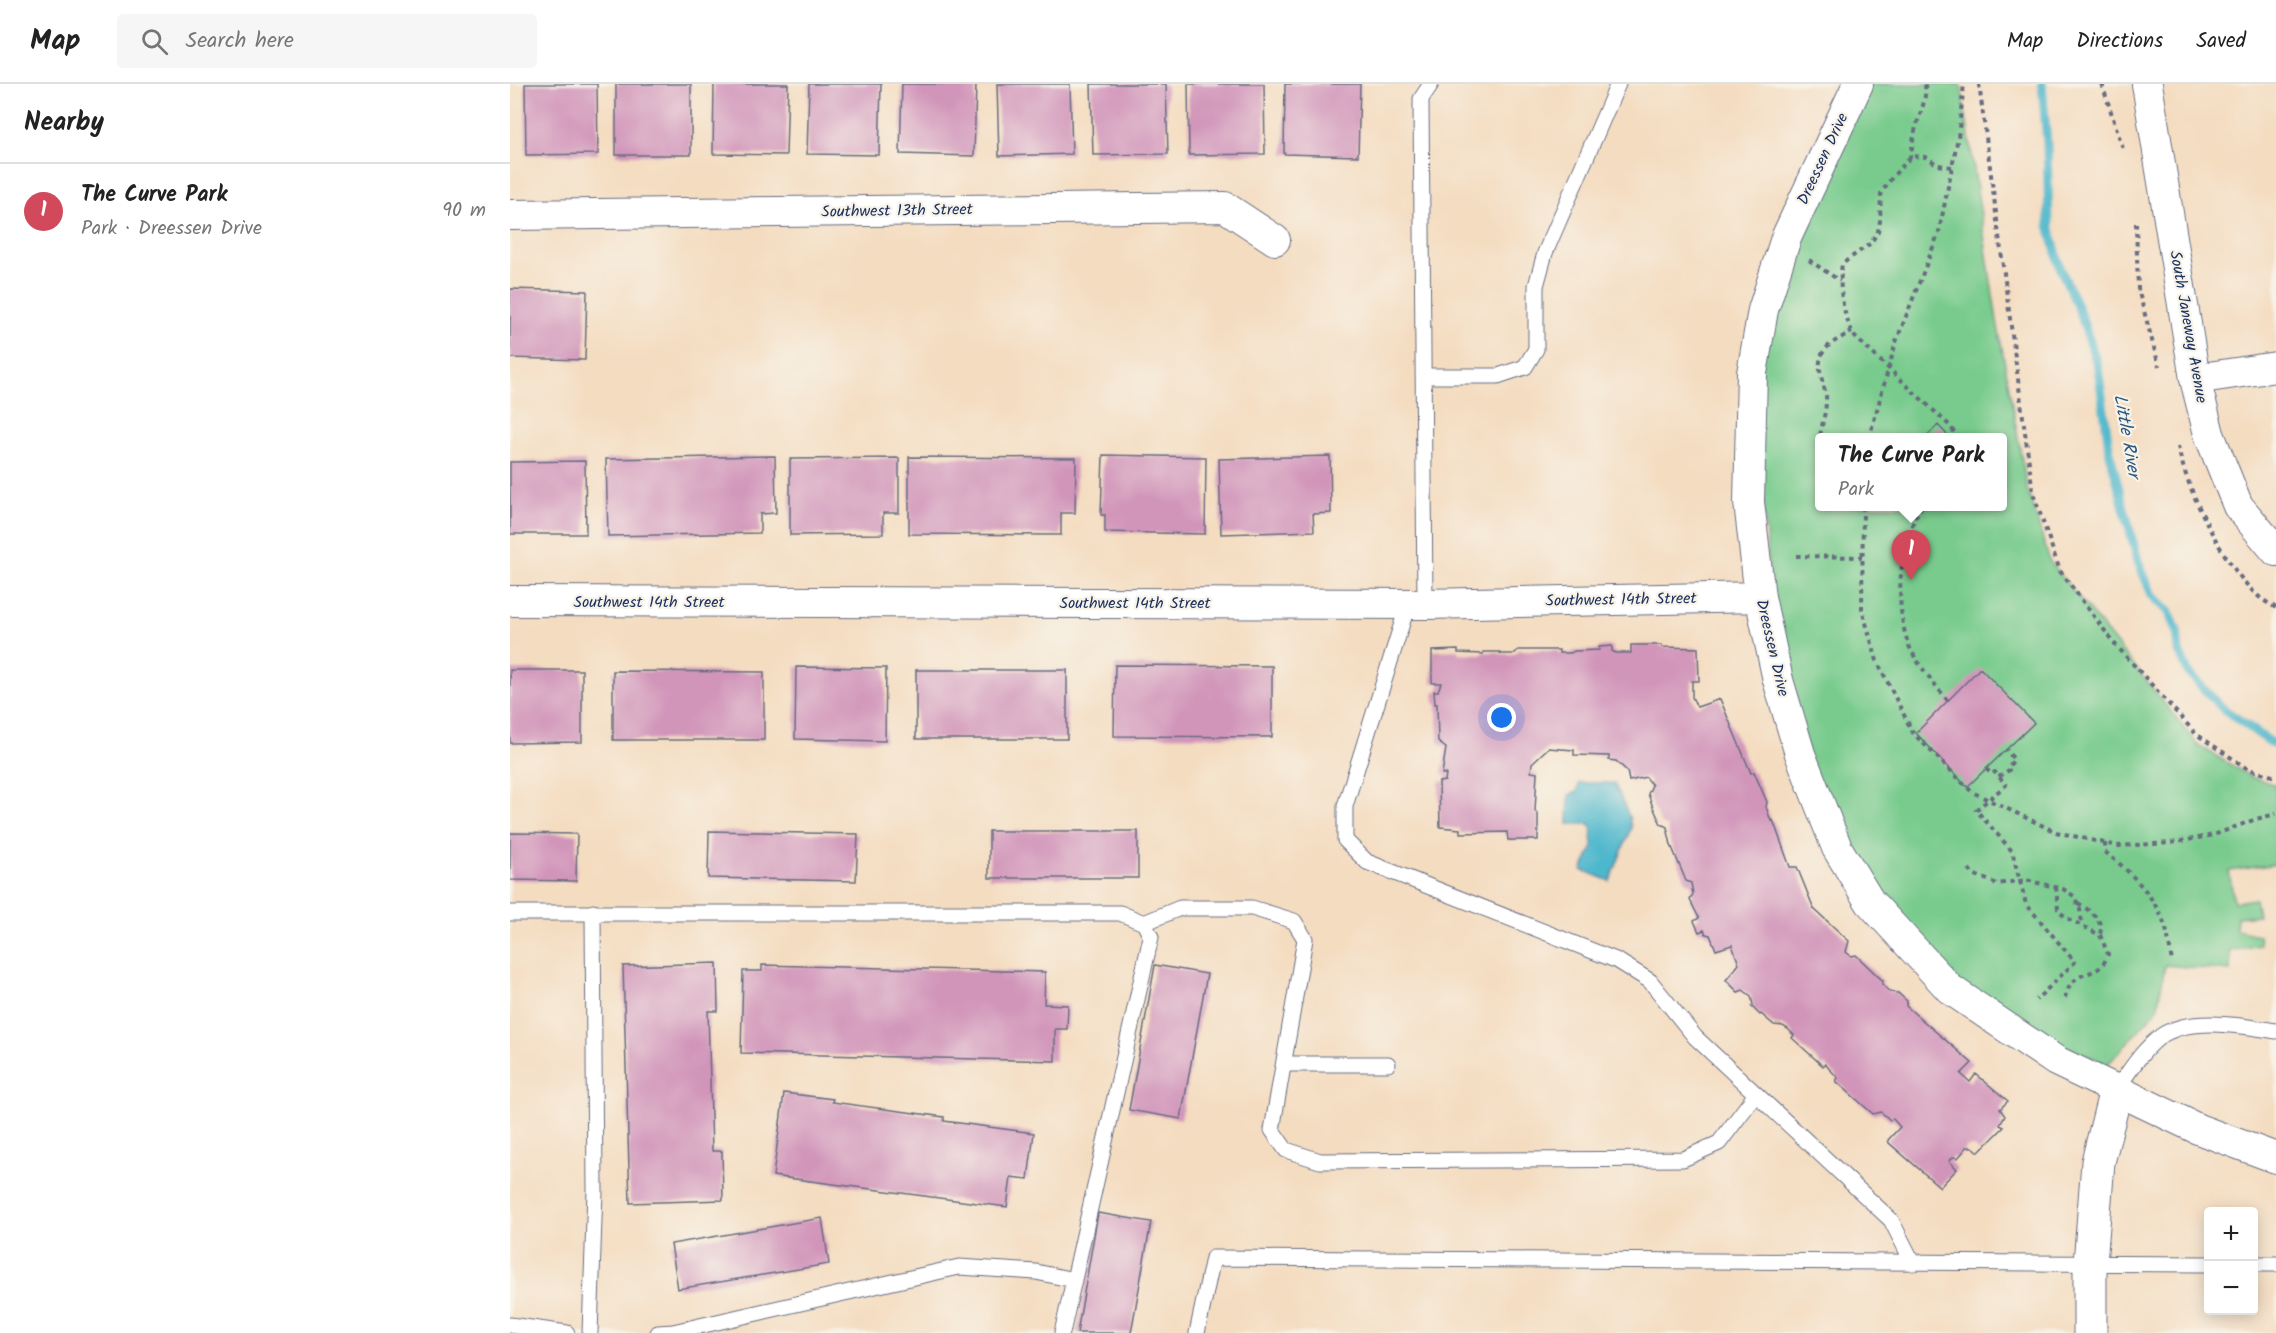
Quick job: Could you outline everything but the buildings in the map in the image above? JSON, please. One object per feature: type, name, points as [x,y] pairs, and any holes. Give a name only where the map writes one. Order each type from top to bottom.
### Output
[{"type":"street","name":"Dreessen Drive","points":[[1858,84],[1786,238],[1763,310],[1752,373],[1749,502],[1760,597],[1778,680],[1800,754],[1837,848],[1870,902],[1950,989],[2056,1061],[2198,1129],[2276,1158]]},
{"type":"street","name":"South Janeway Avenue","points":[[2147,84],[2195,379],[2209,434],[2238,506],[2276,551]]},
{"type":"street","name":"Southwest 13th Street","points":[[510,215],[1225,207],[1275,240]]},
{"type":"street","points":[[2195,379],[2276,367]]},
{"type":"street","name":"Southwest 14th Street","points":[[510,602],[1417,604],[1760,597]]},
{"type":"street","points":[[2090,1333],[2090,1264],[2098,1162],[2116,1090]]},
{"type":"lane","points":[[1431,84],[1421,99],[1423,376],[1417,604],[1345,806],[1344,840],[1367,862],[1618,962],[1650,981],[1695,1037],[1891,1220],[1913,1263]]},
{"type":"lane","points":[[1423,376],[1498,376],[1525,367],[1536,349],[1536,286],[1545,253],[1618,84]]},
{"type":"lane","points":[[510,913],[1120,914],[1144,923],[1180,908],[1252,908],[1294,921],[1305,939],[1272,1130],[1286,1150],[1320,1161],[1683,1159],[1719,1143],[1755,1094]]},
{"type":"lane","points":[[590,1333],[595,1191],[593,912]]},
{"type":"lane","points":[[1062,1333],[1151,938],[1144,923]]},
{"type":"lane","points":[[2116,1090],[2141,1055],[2161,1036],[2181,1026],[2243,1026],[2276,1031]]},
{"type":"lane","points":[[1284,1064],[1388,1064]]},
{"type":"lane","points":[[1197,1333],[1213,1258],[2204,1264]]},
{"type":"lane","points":[[2258,1264],[2276,1264]]},
{"type":"lane","points":[[658,1333],[673,1332],[959,1267],[1036,1272],[1074,1280]]},
{"type":"lane","points":[[510,1325],[567,1333]]},
{"type":"path","points":[[1908,160],[1912,153],[1914,132],[1926,101],[1924,84]]},
{"type":"path","points":[[1870,433],[1896,342],[1938,232],[1952,167],[1964,84]]},
{"type":"path","points":[[1979,84],[2033,493],[2060,571],[2114,643],[2196,734],[2248,769],[2276,777]]},
{"type":"path","points":[[1952,167],[1938,165],[1926,157],[1914,156],[1908,160],[1881,193],[1878,231],[1871,243],[1842,264],[1840,281],[1847,322],[1855,337],[1889,367],[1955,433]]},
{"type":"path","points":[[1809,260],[1840,281]]},
{"type":"path","points":[[1821,433],[1827,397],[1819,362],[1824,349],[1852,332]]},
{"type":"path","points":[[1863,511],[1862,609],[1877,661],[1913,733],[1972,792],[2056,832],[2117,846],[2182,841],[2214,835],[2276,814]]},
{"type":"path","points":[[1919,511],[1903,556],[1900,602],[1908,643],[1929,677],[1948,701]]},
{"type":"path","points":[[1796,556],[1862,557]]},
{"type":"path","points":[[1999,777],[2009,770],[2007,767],[2014,760],[2006,749]]},
{"type":"path","points":[[1986,769],[1992,774],[1995,772],[2006,785],[1976,810],[2012,851],[2026,904],[2075,962],[2036,1000]]},
{"type":"path","points":[[2105,843],[2105,852],[2126,868],[2149,896],[2166,927],[2172,962]]},
{"type":"path","points":[[1969,869],[1997,884],[2026,880],[2063,889],[2074,896],[2082,925]]},
{"type":"path","points":[[2056,887],[2058,909],[2065,917],[2100,935]]},
{"type":"path","points":[[2064,1000],[2071,983],[2097,971],[2104,965],[2108,954],[2100,935],[2101,925],[2092,912],[2077,902]]},
{"type":"green space","points":[[1849,84],[1961,84],[1997,321],[2027,488],[2050,562],[2198,745],[2251,777],[2276,785],[2276,864],[2229,871],[2234,902],[2255,899],[2258,915],[2237,917],[2236,930],[2259,935],[2260,945],[2230,951],[2230,971],[2165,965],[2157,1010],[2108,1064],[1959,1004],[1935,990],[1782,722],[1752,373]]},
{"type":"water","points":[[1579,783],[1614,783],[1629,816],[1631,828],[1610,881],[1582,870],[1593,846],[1591,824],[1568,824],[1569,795],[1577,792]]},
{"type":"waterway","name":"Little River","points":[[2042,84],[2047,144],[2049,225],[2060,267],[2081,315],[2098,367],[2110,454],[2138,561],[2152,595],[2169,612],[2177,630],[2179,651],[2188,672],[2222,708],[2276,746]]},
{"type":"place","name":"The Curve Park","points":[[1911,580]]}]
